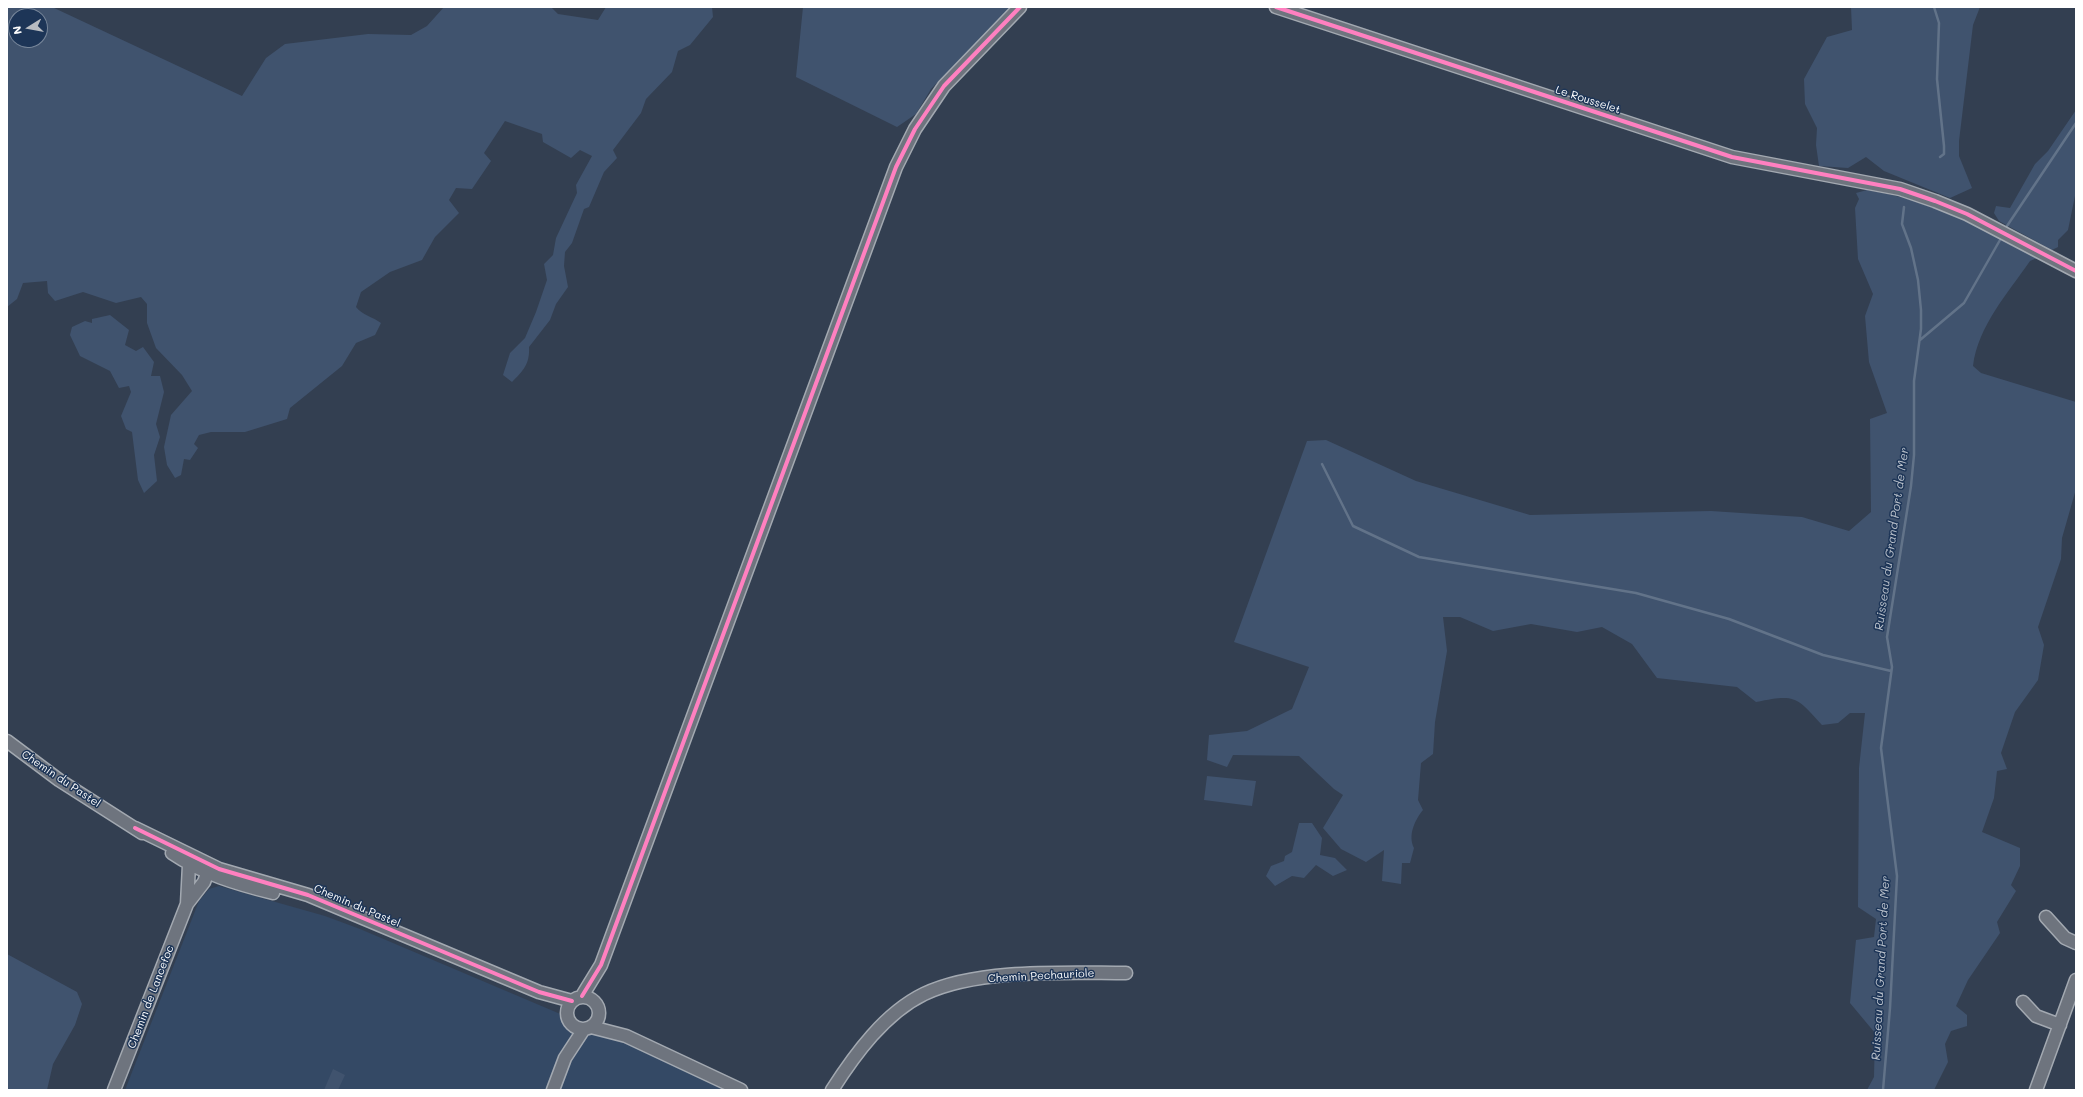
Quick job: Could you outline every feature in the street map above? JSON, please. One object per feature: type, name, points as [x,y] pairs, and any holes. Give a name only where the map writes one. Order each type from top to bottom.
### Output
[{"type":"street","points":[[741,1090],[626,1036],[600,1016],[596,1002],[601,965],[896,167],[915,129],[944,86],[1020,7]]},
{"type":"street","name":"Le Rousselet","points":[[1276,7],[1732,157],[1900,189],[1935,200],[1967,214],[2076,271]]},
{"type":"street","name":"Chemin du Pastel","points":[[7,741],[59,780],[135,828],[192,861],[250,887],[340,910],[539,992],[573,1008],[579,1029],[588,1028],[626,1036]]},
{"type":"street","name":"Chemin de Lancefoc","points":[[114,1090],[187,904],[192,861]]},
{"type":"street","name":"Chemin de Lancefoc","points":[[187,904],[204,882],[209,869]]},
{"type":"street","points":[[2046,917],[2065,938],[2076,943]]},
{"type":"street","points":[[552,1090],[565,1058],[573,1008],[601,965]]},
{"type":"street","name":"Chemin Pechauriole","points":[[832,1090],[850,1062],[871,1038],[908,1004],[924,994],[946,986],[994,977],[1036,974],[1126,974]]},
{"type":"street","points":[[2036,1090],[2076,980]]},
{"type":"street","name":"Chemin du Pastel","points":[[573,1008],[592,998],[596,1002]]},
{"type":"street","points":[[2023,1002],[2036,1016],[2060,1025]]},
{"type":"street","points":[[565,1058],[588,1028],[600,1016]]},
{"type":"shaded area","points":[[7,7],[52,7],[242,96],[266,58],[285,44],[368,34],[411,35],[427,26],[444,7],[551,7],[558,14],[598,20],[606,7],[712,7],[713,17],[690,45],[678,51],[672,72],[646,99],[641,113],[613,150],[617,158],[604,172],[589,207],[584,209],[572,243],[565,252],[564,266],[568,287],[556,304],[550,320],[529,347],[525,367],[512,382],[503,375],[510,353],[525,338],[536,312],[547,280],[544,264],[553,255],[556,238],[577,193],[576,185],[592,156],[580,150],[571,158],[543,142],[542,134],[505,121],[484,153],[491,161],[472,189],[456,188],[449,200],[459,213],[435,237],[422,260],[390,272],[361,292],[356,307],[361,312],[381,323],[375,335],[356,343],[342,366],[290,408],[287,419],[245,432],[211,432],[199,435],[194,444],[198,448],[190,460],[184,459],[181,475],[175,478],[167,465],[164,447],[171,415],[192,391],[182,375],[156,348],[147,323],[147,304],[141,297],[116,303],[83,292],[55,301],[48,293],[47,281],[23,283],[17,299],[7,307]]},
{"type":"shaded area","points":[[803,7],[1011,7],[931,89],[916,114],[897,127],[796,77]]},
{"type":"shaded area","points":[[1851,7],[1980,7],[1973,25],[1959,141],[1959,156],[1972,188],[1950,198],[1884,171],[1866,157],[1848,168],[1819,166],[1816,145],[1817,128],[1805,104],[1804,79],[1827,37],[1852,30]]},
{"type":"shaded area","points":[[2076,110],[2076,191],[2068,230],[2058,240],[2058,247],[2052,250],[1999,221],[1994,213],[1996,206],[2010,208],[2035,164],[2048,151]]},
{"type":"shaded area","points":[[1867,190],[1911,200],[1955,216],[1998,236],[2037,258],[2030,261],[1995,310],[1981,337],[1973,366],[1981,373],[2076,402],[2076,489],[2062,538],[2061,559],[2038,627],[2044,645],[2038,680],[2015,712],[2001,753],[2007,769],[1997,771],[1994,798],[1982,832],[2020,848],[2020,866],[2011,885],[2016,891],[1997,922],[2000,933],[1968,980],[1956,1006],[1967,1015],[1967,1026],[1951,1031],[1945,1044],[1948,1062],[1934,1090],[1867,1090],[1874,1077],[1875,1033],[1850,1003],[1856,940],[1874,937],[1876,919],[1858,907],[1859,768],[1865,713],[1850,713],[1838,723],[1822,725],[1800,703],[1787,698],[1756,702],[1737,687],[1657,678],[1632,644],[1602,627],[1577,632],[1531,624],[1493,631],[1460,617],[1443,617],[1447,651],[1435,722],[1433,754],[1421,763],[1418,800],[1423,810],[1413,829],[1412,843],[1414,848],[1410,863],[1402,863],[1401,884],[1382,881],[1384,850],[1366,862],[1341,849],[1323,828],[1343,795],[1334,789],[1299,756],[1233,755],[1227,767],[1207,760],[1209,735],[1247,731],[1292,709],[1309,667],[1234,642],[1307,441],[1326,440],[1416,481],[1530,515],[1711,511],[1802,517],[1849,531],[1871,512],[1870,419],[1887,413],[1869,362],[1865,316],[1873,294],[1858,259],[1855,208],[1859,199],[1856,193]]},
{"type":"shaded area","points":[[110,315],[129,330],[125,345],[136,351],[143,347],[154,362],[151,376],[160,376],[164,392],[156,424],[160,437],[154,455],[157,481],[144,493],[138,480],[132,432],[126,429],[121,416],[131,392],[129,386],[119,388],[110,371],[80,356],[70,335],[72,327],[85,321],[92,323],[92,319]]},
{"type":"shaded area","points":[[1207,776],[1256,781],[1252,806],[1204,800]]},
{"type":"shaded area","points":[[1299,823],[1312,823],[1322,838],[1320,855],[1335,858],[1347,870],[1333,876],[1316,865],[1304,878],[1292,876],[1275,886],[1266,876],[1271,866],[1284,861],[1285,856],[1292,852]]},
{"type":"shaded area","points":[[219,886],[325,916],[360,929],[558,1013],[730,1090],[125,1090],[199,901],[209,889]]},
{"type":"shaded area","points":[[7,954],[77,992],[82,1004],[75,1025],[53,1064],[47,1090],[7,1090]]},
{"type":"shaded area","points":[[333,1069],[345,1075],[338,1090],[324,1090]]},
{"type":"waterway","name":"Ruisseau du Grand Port de Mer","points":[[1934,7],[1939,23],[1937,79],[1944,146],[1944,154],[1940,157]]},
{"type":"waterway","points":[[2007,226],[2076,123]]},
{"type":"waterway","name":"Ruisseau du Grand Port de Mer","points":[[1883,1090],[1890,1008],[1897,876],[1881,748],[1892,667],[1887,637],[1911,486],[1914,455],[1914,381],[1921,329],[1918,280],[1911,248],[1902,224],[1904,207]]},
{"type":"waterway","points":[[1920,340],[1964,303],[2000,240]]},
{"type":"waterway","points":[[1322,464],[1353,526],[1419,557],[1636,593],[1729,619],[1823,655],[1891,671]]},
{"type":"cycle path","points":[[582,996],[601,965],[896,167],[915,129],[944,86],[1020,7]]},
{"type":"cycle path","points":[[1276,7],[1732,157],[1900,189],[1967,214],[2076,271]]},
{"type":"cycle path","points":[[135,828],[219,869],[308,895],[539,992],[572,1001]]}]
